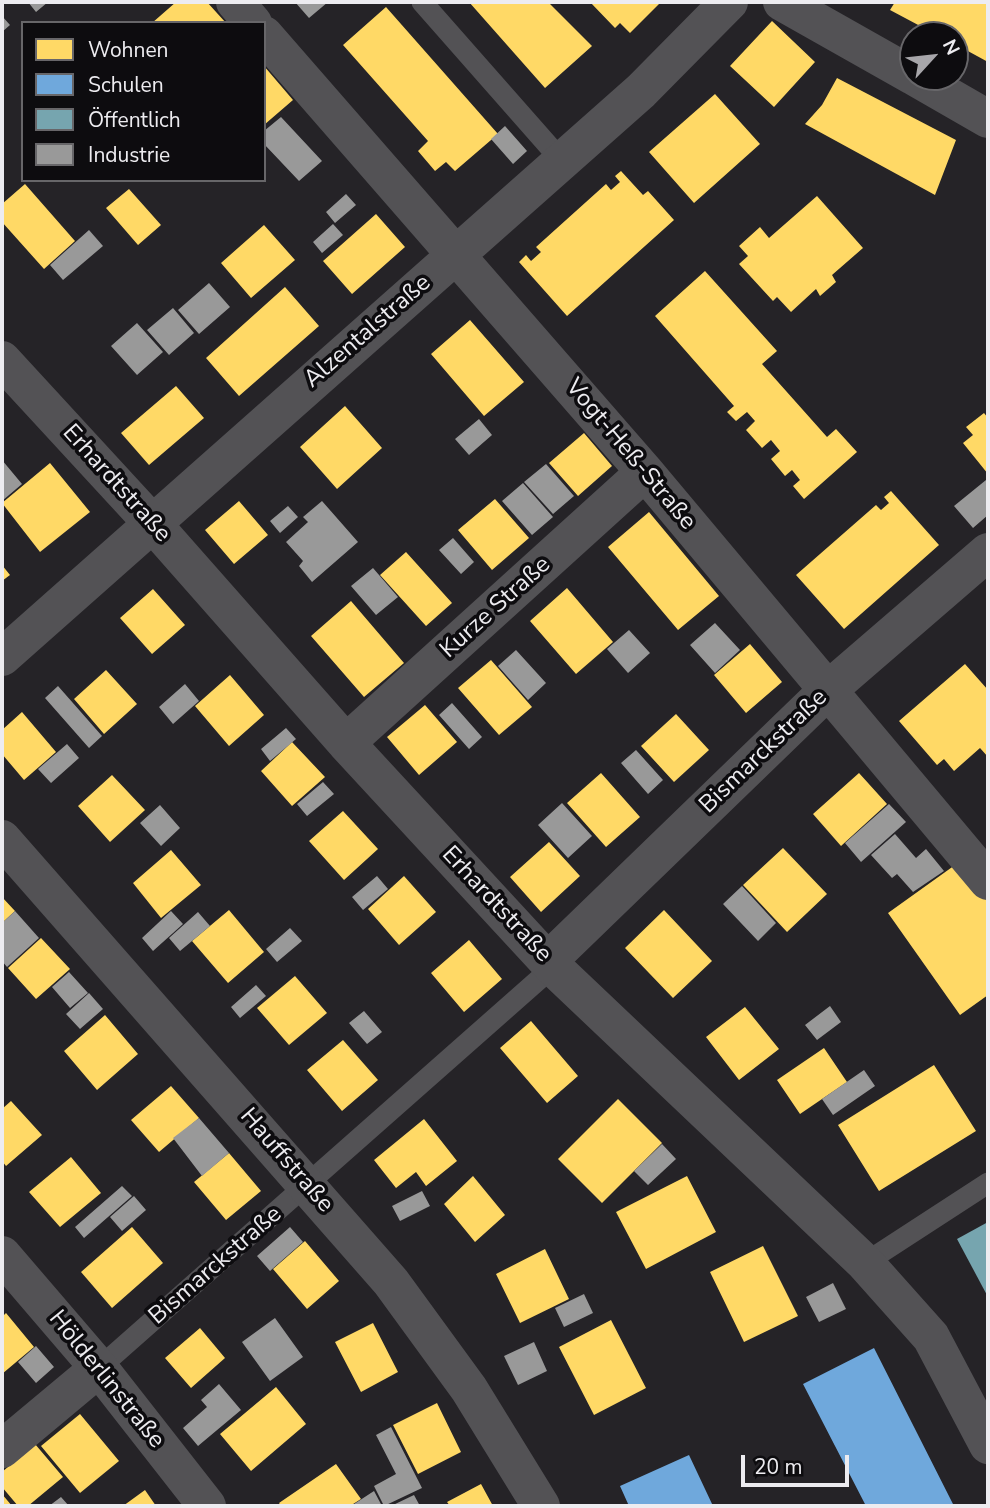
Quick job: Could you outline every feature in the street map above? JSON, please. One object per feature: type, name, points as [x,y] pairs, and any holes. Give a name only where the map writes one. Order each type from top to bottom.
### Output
[{"type":"street","points":[[235,2],[251,21]]},
{"type":"street","name":"Alzentalstraße","points":[[2,657],[641,91],[729,2]]},
{"type":"street","points":[[782,2],[899,68]]},
{"type":"street","name":"Vogt-Heß-Straße","points":[[266,37],[645,472],[988,881]]},
{"type":"street","points":[[940,91],[988,118]]},
{"type":"street","name":"Erhardtstraße","points":[[2,360],[152,523],[346,743],[551,964],[865,1263],[931,1337],[988,1445]]},
{"type":"street","name":"Kurze Straße","points":[[346,743],[645,472]]},
{"type":"street","name":"Bismarckstraße","points":[[551,964],[828,690],[988,552]]},
{"type":"street","name":"Hauffstraße","points":[[2,839],[391,1282],[470,1389],[541,1506]]},
{"type":"street","name":"Hölderlinstraße","points":[[2,1255],[99,1368],[207,1506]]},
{"type":"street","name":"Bismarckstraße","points":[[2,1449],[99,1368]]},
{"type":"lane","points":[[422,2],[562,161]]},
{"type":"lane","name":"Bismarckstraße","points":[[99,1368],[307,1186],[551,964]]},
{"type":"lane","points":[[865,1263],[988,1183]]},
{"type":"building: Wohnen","points":[[176,2],[207,2],[224,21],[154,21]]},
{"type":"building: Wohnen","points":[[469,2],[548,2],[592,46],[545,88]]},
{"type":"building: Wohnen","points":[[590,2],[660,3],[630,33],[620,23],[615,28]]},
{"type":"building: Wohnen","points":[[895,2],[988,2],[988,62],[969,52],[969,21],[911,21],[890,10]]},
{"type":"building: Wohnen","points":[[386,7],[498,134],[455,171],[446,162],[435,171],[418,151],[428,141],[343,45]]},
{"type":"building: Wohnen","points":[[772,21],[815,62],[774,107],[730,66]]},
{"type":"building: Wohnen","points":[[266,68],[293,100],[266,123]]},
{"type":"building: Wohnen","points":[[837,78],[956,140],[935,195],[805,124],[822,105]]},
{"type":"building: Wohnen","points":[[715,94],[760,144],[694,203],[649,152]]},
{"type":"building: Wohnen","points":[[621,171],[643,195],[648,191],[674,220],[567,316],[519,262],[526,255],[531,261],[541,252],[536,247],[606,184],[611,190],[620,182],[615,176]]},
{"type":"building: Wohnen","points":[[25,184],[75,241],[44,269],[2,222],[2,204]]},
{"type":"building: Wohnen","points":[[129,189],[161,225],[138,245],[106,208]]},
{"type":"building: Wohnen","points":[[817,196],[863,248],[832,275],[836,282],[820,296],[816,289],[791,312],[777,297],[773,301],[739,264],[748,256],[739,246],[760,227],[769,238]]},
{"type":"building: Wohnen","points":[[376,214],[405,247],[352,294],[323,261]]},
{"type":"building: Wohnen","points":[[264,225],[295,260],[251,298],[221,263]]},
{"type":"building: Wohnen","points":[[705,271],[777,351],[762,364],[827,437],[836,429],[857,452],[804,499],[793,486],[800,480],[792,470],[785,476],[771,459],[780,451],[771,440],[762,448],[746,430],[755,421],[747,412],[736,421],[727,412],[734,406],[655,316]]},
{"type":"building: Wohnen","points":[[285,287],[319,326],[239,396],[206,358]]},
{"type":"building: Wohnen","points":[[470,320],[524,382],[484,416],[431,354]]},
{"type":"building: Wohnen","points":[[176,386],[204,418],[149,465],[121,433]]},
{"type":"building: Wohnen","points":[[345,406],[382,448],[337,489],[300,447]]},
{"type":"building: Wohnen","points":[[984,413],[988,418],[988,474],[963,443],[973,435],[966,427]]},
{"type":"building: Wohnen","points":[[584,433],[612,466],[578,496],[549,463]]},
{"type":"building: Wohnen","points":[[50,463],[90,512],[40,552],[2,503]]},
{"type":"building: Wohnen","points":[[891,491],[939,545],[844,629],[796,575],[876,505],[881,510],[889,503],[884,497]]},
{"type":"building: Wohnen","points":[[495,499],[529,538],[492,570],[458,530]]},
{"type":"building: Wohnen","points":[[239,501],[268,535],[234,564],[205,530]]},
{"type":"building: Wohnen","points":[[649,512],[719,596],[678,630],[608,547]]},
{"type":"building: Wohnen","points":[[406,552],[452,603],[426,626],[380,575]]},
{"type":"building: Wohnen","points":[[2,565],[10,575],[2,581]]},
{"type":"building: Wohnen","points":[[567,588],[613,642],[576,674],[530,621]]},
{"type":"building: Wohnen","points":[[153,589],[185,625],[152,654],[120,618]]},
{"type":"building: Wohnen","points":[[351,601],[404,663],[364,697],[311,636]]},
{"type":"building: Wohnen","points":[[750,644],[782,682],[746,713],[714,675]]},
{"type":"building: Wohnen","points":[[491,660],[532,707],[499,735],[458,688]]},
{"type":"building: Wohnen","points":[[965,664],[988,690],[988,757],[980,748],[954,771],[944,759],[937,765],[899,721]]},
{"type":"building: Wohnen","points":[[106,670],[137,704],[104,734],[74,699]]},
{"type":"building: Wohnen","points":[[230,675],[264,715],[229,746],[195,706]]},
{"type":"building: Wohnen","points":[[425,705],[457,742],[419,775],[387,737]]},
{"type":"building: Wohnen","points":[[22,712],[56,752],[24,780],[2,754],[2,730]]},
{"type":"building: Wohnen","points":[[676,714],[709,750],[674,782],[641,746]]},
{"type":"building: Wohnen","points":[[292,742],[325,777],[292,806],[261,771]]},
{"type":"building: Wohnen","points":[[601,773],[640,817],[606,847],[567,803]]},
{"type":"building: Wohnen","points":[[859,773],[887,804],[841,846],[813,814]]},
{"type":"building: Wohnen","points":[[112,775],[145,810],[110,842],[78,806]]},
{"type":"building: Wohnen","points":[[343,811],[378,849],[344,880],[309,841]]},
{"type":"building: Wohnen","points":[[549,842],[580,876],[541,912],[510,877]]},
{"type":"building: Wohnen","points":[[783,848],[827,894],[787,932],[743,885]]},
{"type":"building: Wohnen","points":[[171,850],[201,885],[161,918],[133,883]]},
{"type":"building: Wohnen","points":[[962,860],[988,898],[988,995],[960,1015],[888,913]]},
{"type":"building: Wohnen","points":[[404,876],[436,912],[399,945],[368,909]]},
{"type":"building: Wohnen","points":[[2,897],[15,911],[2,923]]},
{"type":"building: Wohnen","points":[[229,910],[264,952],[228,983],[192,941]]},
{"type":"building: Wohnen","points":[[664,910],[712,961],[673,998],[625,948]]},
{"type":"building: Wohnen","points":[[41,938],[70,969],[36,999],[8,968]]},
{"type":"building: Wohnen","points":[[469,940],[502,979],[464,1012],[431,973]]},
{"type":"building: Wohnen","points":[[295,976],[327,1013],[289,1045],[257,1008]]},
{"type":"building: Wohnen","points":[[745,1007],[779,1049],[739,1080],[706,1037]]},
{"type":"building: Wohnen","points":[[105,1015],[138,1054],[97,1090],[64,1051]]},
{"type":"building: Wohnen","points":[[531,1021],[578,1076],[547,1103],[500,1048]]},
{"type":"building: Wohnen","points":[[343,1040],[378,1080],[342,1111],[307,1070]]},
{"type":"building: Wohnen","points":[[824,1048],[847,1082],[800,1114],[777,1080]]},
{"type":"building: Wohnen","points":[[934,1065],[976,1131],[879,1191],[838,1125]]},
{"type":"building: Wohnen","points":[[171,1086],[199,1118],[159,1152],[131,1120]]},
{"type":"building: Wohnen","points":[[618,1099],[662,1143],[602,1203],[558,1159]]},
{"type":"building: Wohnen","points":[[11,1101],[42,1135],[6,1166],[2,1161],[2,1109]]},
{"type":"building: Wohnen","points":[[424,1119],[457,1161],[426,1186],[416,1172],[396,1188],[374,1160]]},
{"type":"building: Wohnen","points":[[229,1153],[261,1191],[226,1220],[194,1182]]},
{"type":"building: Wohnen","points":[[71,1157],[101,1193],[60,1227],[29,1192]]},
{"type":"building: Wohnen","points":[[473,1176],[505,1215],[475,1242],[444,1204]]},
{"type":"building: Wohnen","points":[[687,1176],[716,1232],[646,1269],[616,1212]]},
{"type":"building: Wohnen","points":[[132,1227],[163,1263],[112,1308],[81,1272]]},
{"type":"building: Wohnen","points":[[305,1241],[339,1281],[307,1309],[273,1269]]},
{"type":"building: Wohnen","points":[[763,1246],[798,1316],[744,1342],[710,1272]]},
{"type":"building: Wohnen","points":[[545,1249],[569,1299],[520,1323],[496,1274]]},
{"type":"building: Wohnen","points":[[6,1313],[34,1347],[2,1374],[2,1317]]},
{"type":"building: Wohnen","points":[[611,1320],[646,1388],[594,1415],[559,1347]]},
{"type":"building: Wohnen","points":[[373,1323],[398,1372],[361,1392],[335,1342]]},
{"type":"building: Wohnen","points":[[200,1328],[225,1358],[191,1388],[165,1358]]},
{"type":"building: Wohnen","points":[[276,1387],[306,1424],[251,1471],[220,1434]]},
{"type":"building: Wohnen","points":[[437,1403],[461,1452],[418,1474],[393,1425]]},
{"type":"building: Wohnen","points":[[80,1414],[119,1461],[80,1493],[41,1446]]},
{"type":"building: Wohnen","points":[[35,1444],[63,1477],[28,1506],[18,1506],[2,1487],[2,1472]]},
{"type":"building: Wohnen","points":[[336,1464],[361,1499],[350,1506],[281,1506],[279,1503]]},
{"type":"building: Wohnen","points":[[481,1484],[493,1506],[450,1506],[447,1502]]},
{"type":"building: Wohnen","points":[[145,1490],[156,1506],[123,1506]]},
{"type":"building: Wohnen","points":[[2,1494],[12,1506],[2,1506]]},
{"type":"building: Schulen","points":[[874,1348],[954,1506],[866,1506],[803,1384]]},
{"type":"building: Schulen","points":[[689,1455],[713,1506],[629,1506],[620,1486]]},
{"type":"building: Öffentlich","points":[[988,1222],[988,1297],[957,1239]]},
{"type":"building: Industrie","points":[[28,2],[48,2],[36,12]]},
{"type":"building: Industrie","points":[[295,2],[328,2],[309,18]]},
{"type":"building: Industrie","points":[[2,16],[10,25],[2,32]]},
{"type":"building: Industrie","points":[[281,117],[322,161],[299,181],[266,146],[266,129]]},
{"type":"building: Industrie","points":[[505,126],[527,151],[513,164],[491,139]]},
{"type":"building: Industrie","points":[[346,194],[356,205],[335,223],[326,212]]},
{"type":"building: Industrie","points":[[333,224],[343,235],[322,253],[313,242]]},
{"type":"building: Industrie","points":[[89,230],[103,246],[63,280],[50,265]]},
{"type":"building: Industrie","points":[[209,283],[230,307],[199,334],[178,310]]},
{"type":"building: Industrie","points":[[173,308],[194,333],[169,355],[147,330]]},
{"type":"building: Industrie","points":[[137,323],[163,352],[137,375],[111,346]]},
{"type":"building: Industrie","points":[[479,419],[492,435],[469,455],[455,439]]},
{"type":"building: Industrie","points":[[2,460],[22,484],[2,501]]},
{"type":"building: Industrie","points":[[546,464],[574,496],[553,514],[524,482]]},
{"type":"building: Industrie","points":[[986,480],[988,515],[973,528],[954,506]]},
{"type":"building: Industrie","points":[[523,483],[553,517],[532,535],[502,501]]},
{"type":"building: Industrie","points":[[322,501],[358,542],[312,582],[299,566],[303,561],[286,542],[308,522],[303,517]]},
{"type":"building: Industrie","points":[[288,506],[298,517],[280,533],[270,521]]},
{"type":"building: Industrie","points":[[453,538],[474,562],[461,574],[439,550]]},
{"type":"building: Industrie","points":[[373,568],[398,597],[376,615],[351,586]]},
{"type":"building: Industrie","points":[[715,623],[740,650],[715,673],[690,645]]},
{"type":"building: Industrie","points":[[629,630],[650,653],[628,673],[607,649]]},
{"type":"building: Industrie","points":[[516,650],[546,683],[528,700],[498,666]]},
{"type":"building: Industrie","points":[[185,684],[199,701],[173,724],[159,707]]},
{"type":"building: Industrie","points":[[58,686],[102,736],[89,748],[45,698]]},
{"type":"building: Industrie","points":[[452,703],[482,737],[469,749],[439,715]]},
{"type":"building: Industrie","points":[[286,728],[296,739],[270,761],[261,749]]},
{"type":"building: Industrie","points":[[67,744],[79,758],[51,783],[38,769]]},
{"type":"building: Industrie","points":[[636,750],[663,780],[648,794],[621,763]]},
{"type":"building: Industrie","points":[[323,782],[334,794],[307,816],[297,804]]},
{"type":"building: Industrie","points":[[562,803],[592,836],[568,858],[538,825]]},
{"type":"building: Industrie","points":[[889,804],[906,822],[861,862],[845,843]]},
{"type":"building: Industrie","points":[[160,805],[180,828],[161,846],[140,823]]},
{"type":"building: Industrie","points":[[895,834],[916,858],[926,849],[944,871],[913,892],[897,874],[892,878],[871,855]]},
{"type":"building: Industrie","points":[[377,876],[388,889],[363,910],[352,897]]},
{"type":"building: Industrie","points":[[742,886],[776,923],[758,941],[723,904]]},
{"type":"building: Industrie","points":[[15,911],[39,938],[7,967],[2,961],[2,923]]},
{"type":"building: Industrie","points":[[171,911],[183,924],[153,951],[142,938]]},
{"type":"building: Industrie","points":[[198,912],[210,926],[180,951],[169,938]]},
{"type":"building: Industrie","points":[[290,928],[302,941],[277,962],[266,949]]},
{"type":"building: Industrie","points":[[69,972],[88,993],[70,1008],[52,987]]},
{"type":"building: Industrie","points":[[256,985],[266,996],[240,1018],[231,1007]]},
{"type":"building: Industrie","points":[[89,993],[103,1009],[80,1029],[66,1014]]},
{"type":"building: Industrie","points":[[830,1006],[841,1022],[817,1040],[805,1025]]},
{"type":"building: Industrie","points":[[364,1011],[382,1032],[367,1044],[349,1023]]},
{"type":"building: Industrie","points":[[864,1070],[875,1086],[833,1115],[822,1099]]},
{"type":"building: Industrie","points":[[199,1118],[229,1153],[202,1176],[173,1138]]},
{"type":"building: Industrie","points":[[662,1144],[676,1159],[648,1185],[634,1171]]},
{"type":"building: Industrie","points":[[122,1186],[132,1196],[84,1238],[75,1227]]},
{"type":"building: Industrie","points":[[422,1191],[430,1206],[400,1221],[392,1206]]},
{"type":"building: Industrie","points":[[134,1196],[146,1210],[122,1231],[110,1217]]},
{"type":"building: Industrie","points":[[290,1227],[303,1242],[270,1271],[257,1256]]},
{"type":"building: Industrie","points":[[833,1283],[846,1309],[819,1322],[806,1297]]},
{"type":"building: Industrie","points":[[584,1294],[593,1313],[564,1327],[555,1308]]},
{"type":"building: Industrie","points":[[275,1318],[303,1357],[270,1381],[242,1342]]},
{"type":"building: Industrie","points":[[534,1342],[547,1371],[518,1385],[504,1356]]},
{"type":"building: Industrie","points":[[36,1346],[54,1367],[36,1383],[18,1362]]},
{"type":"building: Industrie","points":[[219,1384],[241,1410],[198,1446],[183,1428],[207,1407],[201,1400]]},
{"type":"building: Industrie","points":[[391,1427],[422,1488],[384,1506],[374,1486],[396,1474],[376,1435]]},
{"type":"building: Industrie","points":[[374,1491],[382,1506],[351,1506]]},
{"type":"building: Industrie","points":[[414,1495],[420,1506],[391,1506]]},
{"type":"building: Industrie","points":[[61,1497],[69,1506],[49,1506]]}]
